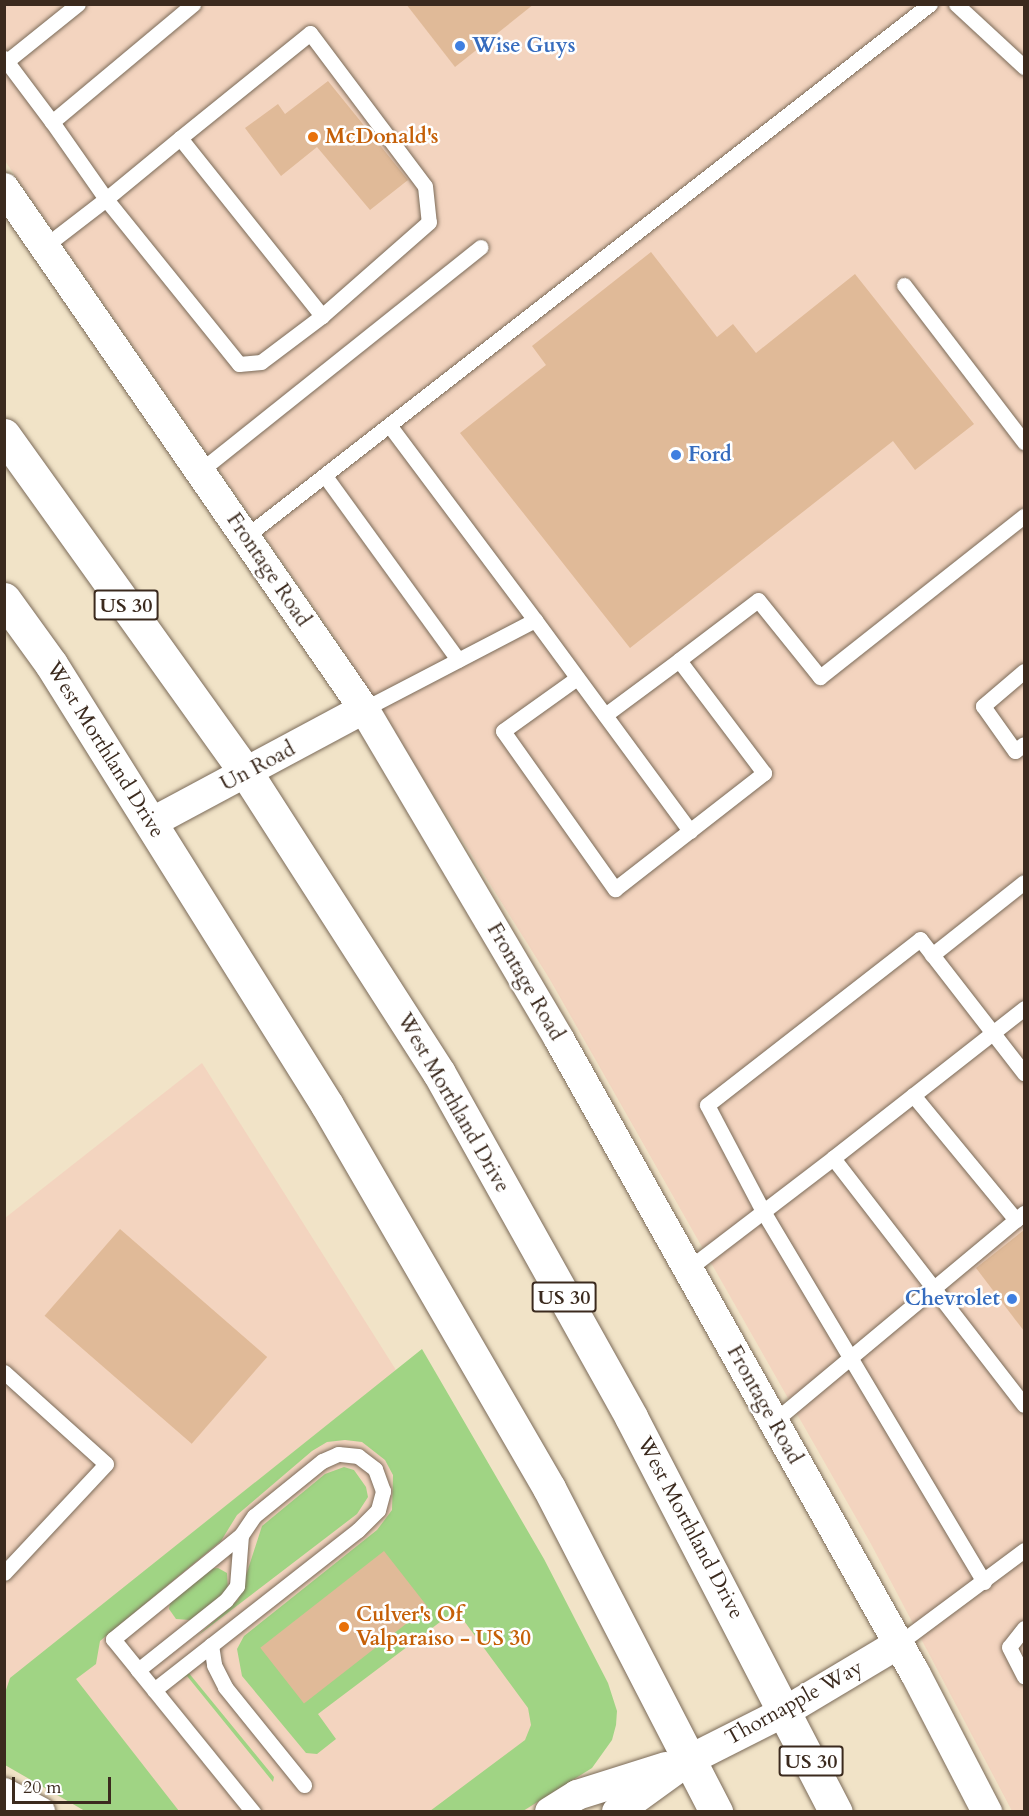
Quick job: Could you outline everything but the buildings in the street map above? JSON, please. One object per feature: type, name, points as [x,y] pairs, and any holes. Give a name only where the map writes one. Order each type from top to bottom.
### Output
[{"type":"highway","name":"West Morthland Drive","points":[[4,435],[247,774],[439,1073],[631,1417],[786,1710],[836,1812]]},
{"type":"highway","name":"West Morthland Drive","points":[[4,599],[51,664],[327,1105],[508,1418],[716,1812]]},
{"type":"street","name":"Frontage Road","points":[[4,188],[364,709],[565,1050],[898,1644],[987,1812]]},
{"type":"street","name":"Un Road","points":[[151,823],[247,774],[364,709]]},
{"type":"street","name":"Thornapple Way","points":[[617,1812],[689,1760],[786,1710],[898,1644]]},
{"type":"street","name":"Thornapple Way","points":[[550,1812],[585,1792],[689,1760]]},
{"type":"street","points":[[4,1793],[40,1812]]},
{"type":"lane","points":[[45,246],[106,199],[310,33],[425,186],[429,222],[322,316],[261,362],[239,364],[106,199],[6,59],[78,4]]},
{"type":"lane","points":[[52,122],[193,4]]},
{"type":"lane","points":[[245,537],[930,4]]},
{"type":"lane","points":[[957,4],[1024,67]]},
{"type":"lane","points":[[180,138],[322,316]]},
{"type":"lane","points":[[200,471],[481,247]]},
{"type":"lane","points":[[904,285],[1024,442]]},
{"type":"lane","points":[[390,426],[690,831]]},
{"type":"lane","points":[[325,476],[458,660]]},
{"type":"lane","points":[[605,716],[758,600],[820,677],[1024,516]]},
{"type":"lane","points":[[364,709],[535,620]]},
{"type":"lane","points":[[577,678],[503,732],[615,889],[764,773],[679,660]]},
{"type":"lane","points":[[1024,671],[983,706],[1015,751],[1024,744]]},
{"type":"lane","points":[[932,955],[1024,882]]},
{"type":"lane","points":[[984,1582],[764,1213],[707,1105],[920,939],[1024,1073]]},
{"type":"lane","points":[[688,1269],[764,1213],[1024,1008]]},
{"type":"lane","points":[[773,1422],[1020,1217],[913,1095]]},
{"type":"lane","points":[[833,1158],[936,1287],[1024,1405]]},
{"type":"lane","points":[[4,1372],[106,1464],[4,1574]]},
{"type":"lane","points":[[154,1690],[358,1530],[378,1510],[383,1491],[375,1469],[358,1456],[338,1455],[322,1461],[254,1516],[241,1535],[113,1639],[154,1690],[253,1812]]},
{"type":"lane","points":[[138,1670],[226,1600],[237,1586],[241,1535]]},
{"type":"lane","points":[[898,1644],[1024,1550]]},
{"type":"lane","points":[[1024,1628],[1009,1647],[1024,1676]]},
{"type":"lane","points":[[211,1645],[214,1665],[225,1687],[304,1785]]},
{"type":"shaded area","points":[[4,5],[1024,5],[1024,1811],[1012,1811],[871,1544],[549,978],[335,638],[5,161]]},
{"type":"shaded area","points":[[202,1063],[396,1370],[602,1738],[582,1776],[523,1812],[85,1811],[5,1765],[5,1218]]},
{"type":"green space","points":[[422,1349],[544,1559],[608,1683],[617,1711],[616,1725],[612,1740],[592,1768],[523,1811],[430,1811],[525,1740],[531,1725],[528,1708],[456,1610],[318,1714],[336,1739],[317,1754],[306,1753],[242,1676],[237,1649],[244,1636],[377,1530],[392,1510],[393,1475],[385,1460],[362,1442],[345,1440],[327,1442],[312,1451],[237,1515],[221,1541],[100,1641],[96,1664],[76,1679],[179,1811],[85,1811],[5,1765],[5,1693],[10,1678]]},
{"type":"green space","points":[[344,1467],[354,1470],[366,1487],[368,1497],[357,1514],[196,1637],[238,1600],[262,1526],[325,1474]]},
{"type":"green space","points":[[218,1568],[227,1573],[228,1590],[190,1620],[176,1619],[169,1609],[171,1599],[209,1569]]},
{"type":"green space","points":[[188,1672],[274,1777],[273,1782],[187,1676],[169,1686]]},
{"type":"place","name":"Wise Guys","points":[[460,46]]},
{"type":"place","name":"McDonald's","points":[[313,137]]},
{"type":"place","name":"Ford","points":[[676,455]]},
{"type":"place","name":"Chevrolet","points":[[1012,1299]]},
{"type":"place","name":"Culver's Of Valparaiso - US 30","points":[[344,1627]]}]
